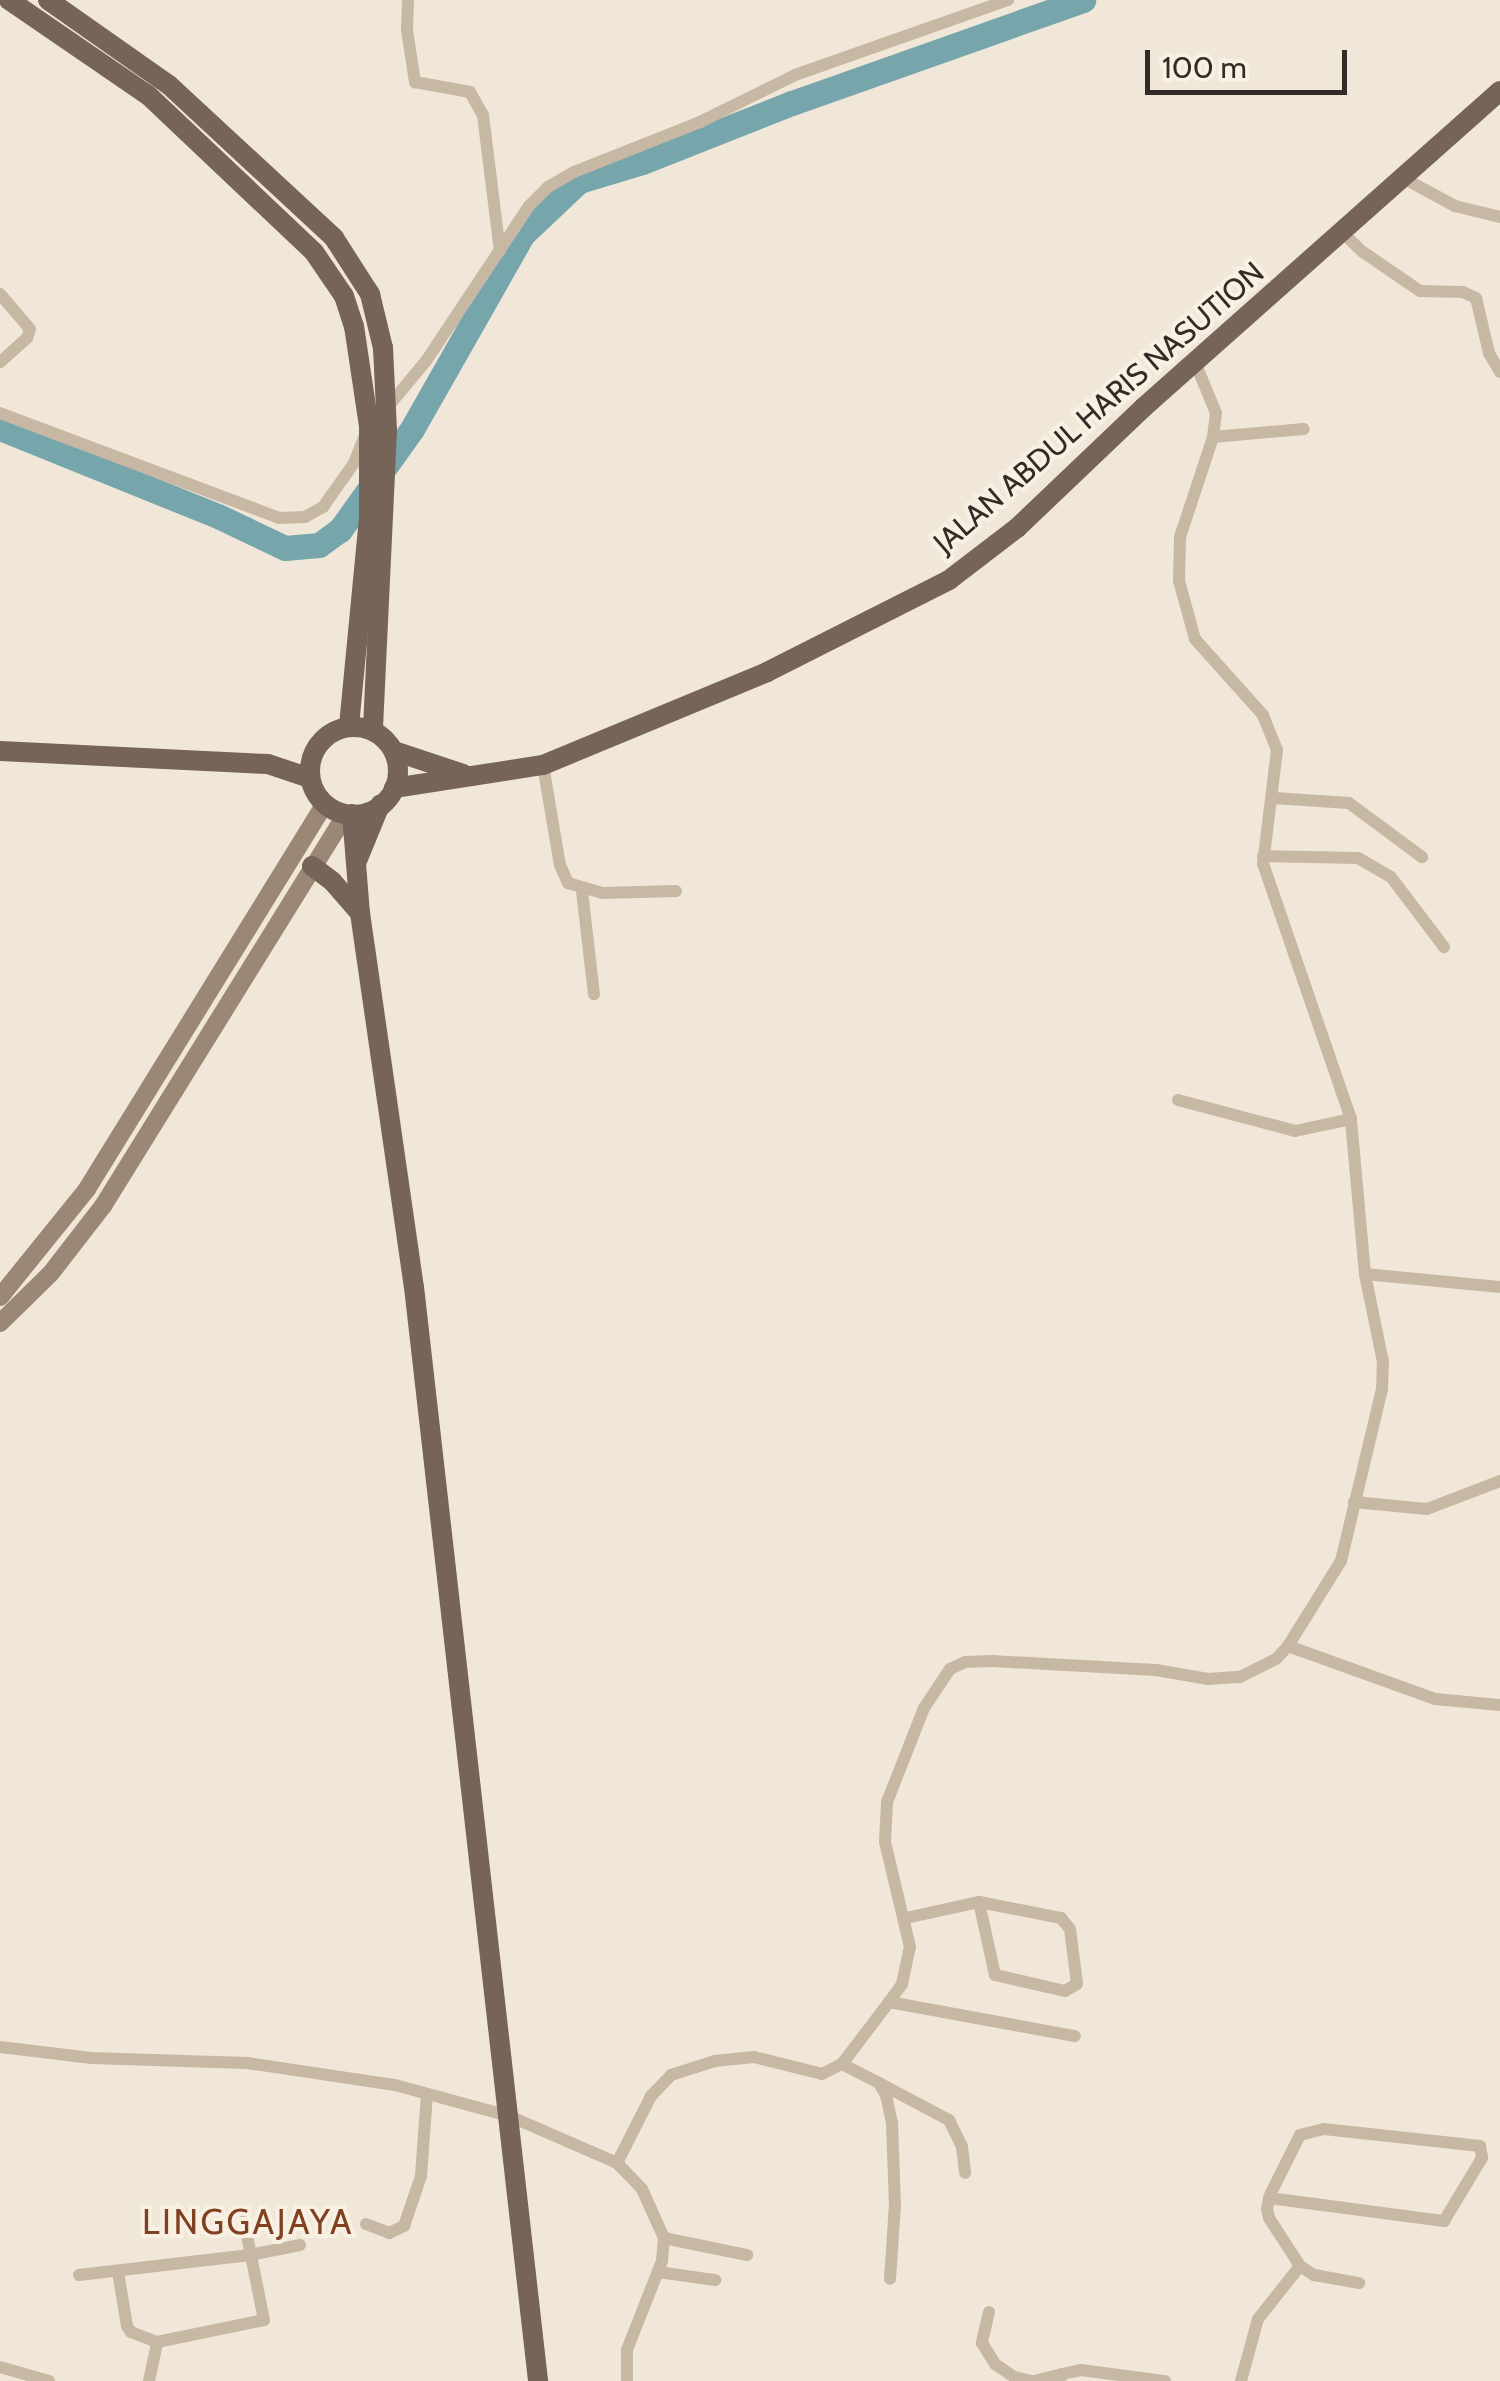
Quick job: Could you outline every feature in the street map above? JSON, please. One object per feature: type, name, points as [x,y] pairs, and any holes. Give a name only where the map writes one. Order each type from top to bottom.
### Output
[{"type":"main road","points":[[10,0],[148,95],[314,252],[344,296],[378,428],[373,730]]},
{"type":"main road","points":[[48,0],[168,85],[334,238],[370,294],[382,348],[386,408],[378,428]]},
{"type":"main road","name":"JALAN ABDUL HARIS NASUTION","points":[[394,788],[543,764],[767,672],[949,580],[1017,528],[1500,90]]},
{"type":"main road","points":[[349,726],[375,546],[369,518],[378,475]]},
{"type":"main road","points":[[380,806],[349,814],[325,804],[310,778],[309,760],[316,746],[331,732],[349,726],[373,730],[394,751],[465,774]]},
{"type":"main road","points":[[268,764],[316,746]]},
{"type":"main road","points":[[0,751],[268,764],[310,778]]},
{"type":"main road","points":[[357,862],[380,806],[394,788],[398,769],[394,751]]},
{"type":"main road","points":[[349,814],[414,1286],[538,2381]]},
{"type":"main road","points":[[312,866],[332,881],[360,914]]},
{"type":"street","points":[[408,0],[406,30],[415,82],[470,92],[483,115],[500,251]]},
{"type":"street","points":[[386,408],[446,334],[529,206],[548,187],[574,172],[700,122],[795,74],[1008,0]]},
{"type":"street","points":[[1405,179],[1455,206],[1500,217]]},
{"type":"street","points":[[1343,232],[1363,252],[1420,291],[1473,295],[1482,313],[1489,353],[1500,372]]},
{"type":"street","points":[[0,294],[30,329],[27,338],[0,362]]},
{"type":"street","points":[[617,2163],[651,2096],[672,2076],[732,2057],[754,2057],[822,2074],[842,2064],[890,2002],[908,1966],[910,1947],[906,1918],[890,1868],[884,1817],[924,1708],[950,1669],[965,1662],[991,1661],[1156,1670],[1208,1679],[1240,1677],[1276,1659],[1288,1646],[1341,1561],[1384,1375],[1365,1274],[1351,1119],[1263,856],[1274,798],[1277,750],[1254,702],[1195,639],[1179,581],[1180,537],[1213,437],[1214,404],[1196,362]]},
{"type":"street","points":[[0,413],[232,501],[292,518],[322,507],[378,428]]},
{"type":"street","points":[[1213,437],[1304,428]]},
{"type":"street","points":[[543,764],[560,865],[568,884],[582,890],[676,891]]},
{"type":"street","points":[[1274,798],[1349,803],[1422,857]]},
{"type":"street","points":[[3,1289],[87,1189],[325,804]]},
{"type":"street","points":[[0,1323],[51,1273],[103,1206],[312,866],[349,814]]},
{"type":"street","points":[[1263,856],[1358,858],[1391,877],[1444,947]]},
{"type":"street","points":[[582,890],[594,994]]},
{"type":"street","points":[[1178,1100],[1295,1131],[1351,1119]]},
{"type":"street","points":[[87,1189],[103,1206]]},
{"type":"street","points":[[1365,1274],[1500,1287]]},
{"type":"street","points":[[1354,1502],[1427,1509],[1500,1480]]},
{"type":"street","points":[[1288,1646],[1434,1699],[1500,1706]]},
{"type":"street","points":[[906,1918],[979,1902],[1061,1918],[1070,1929],[1076,1984],[1065,1991],[995,1976],[979,1902]]},
{"type":"street","points":[[890,2002],[1076,2036]]},
{"type":"street","points":[[0,2047],[91,2058],[247,2063],[427,2094],[509,2116],[617,2163],[648,2199],[664,2238],[658,2272],[631,2334],[627,2381]]},
{"type":"street","points":[[842,2064],[949,2120],[962,2147],[965,2174]]},
{"type":"street","points":[[880,2082],[892,2124],[895,2204],[890,2278]]},
{"type":"street","points":[[366,2224],[388,2233],[404,2226],[421,2176],[427,2094]]},
{"type":"street","points":[[1269,2198],[1437,2222],[1449,2217],[1483,2152],[1476,2144],[1314,2128],[1300,2135],[1269,2198],[1269,2218],[1300,2266],[1314,2275],[1358,2283]]},
{"type":"street","points":[[118,2272],[127,2326],[161,2342],[264,2320],[244,2222]]},
{"type":"street","points":[[664,2238],[747,2255]]},
{"type":"street","points":[[79,2274],[250,2255],[300,2244]]},
{"type":"street","points":[[1241,2381],[1258,2319],[1300,2266]]},
{"type":"street","points":[[658,2272],[714,2280]]},
{"type":"street","points":[[989,2312],[982,2343],[995,2364],[1014,2377],[1033,2381],[1061,2378],[1082,2370],[1164,2381]]},
{"type":"street","points":[[149,2381],[161,2342]]},
{"type":"street","points":[[158,2381],[161,2342]]},
{"type":"street","points":[[0,2367],[49,2381]]},
{"type":"waterway","points":[[0,428],[220,517],[285,548],[319,545],[340,530],[412,429],[522,235],[579,181],[642,162],[792,103],[1083,0]]},
{"type":"district","name":"LINGGAJAYA","points":[[248,2222]]}]
